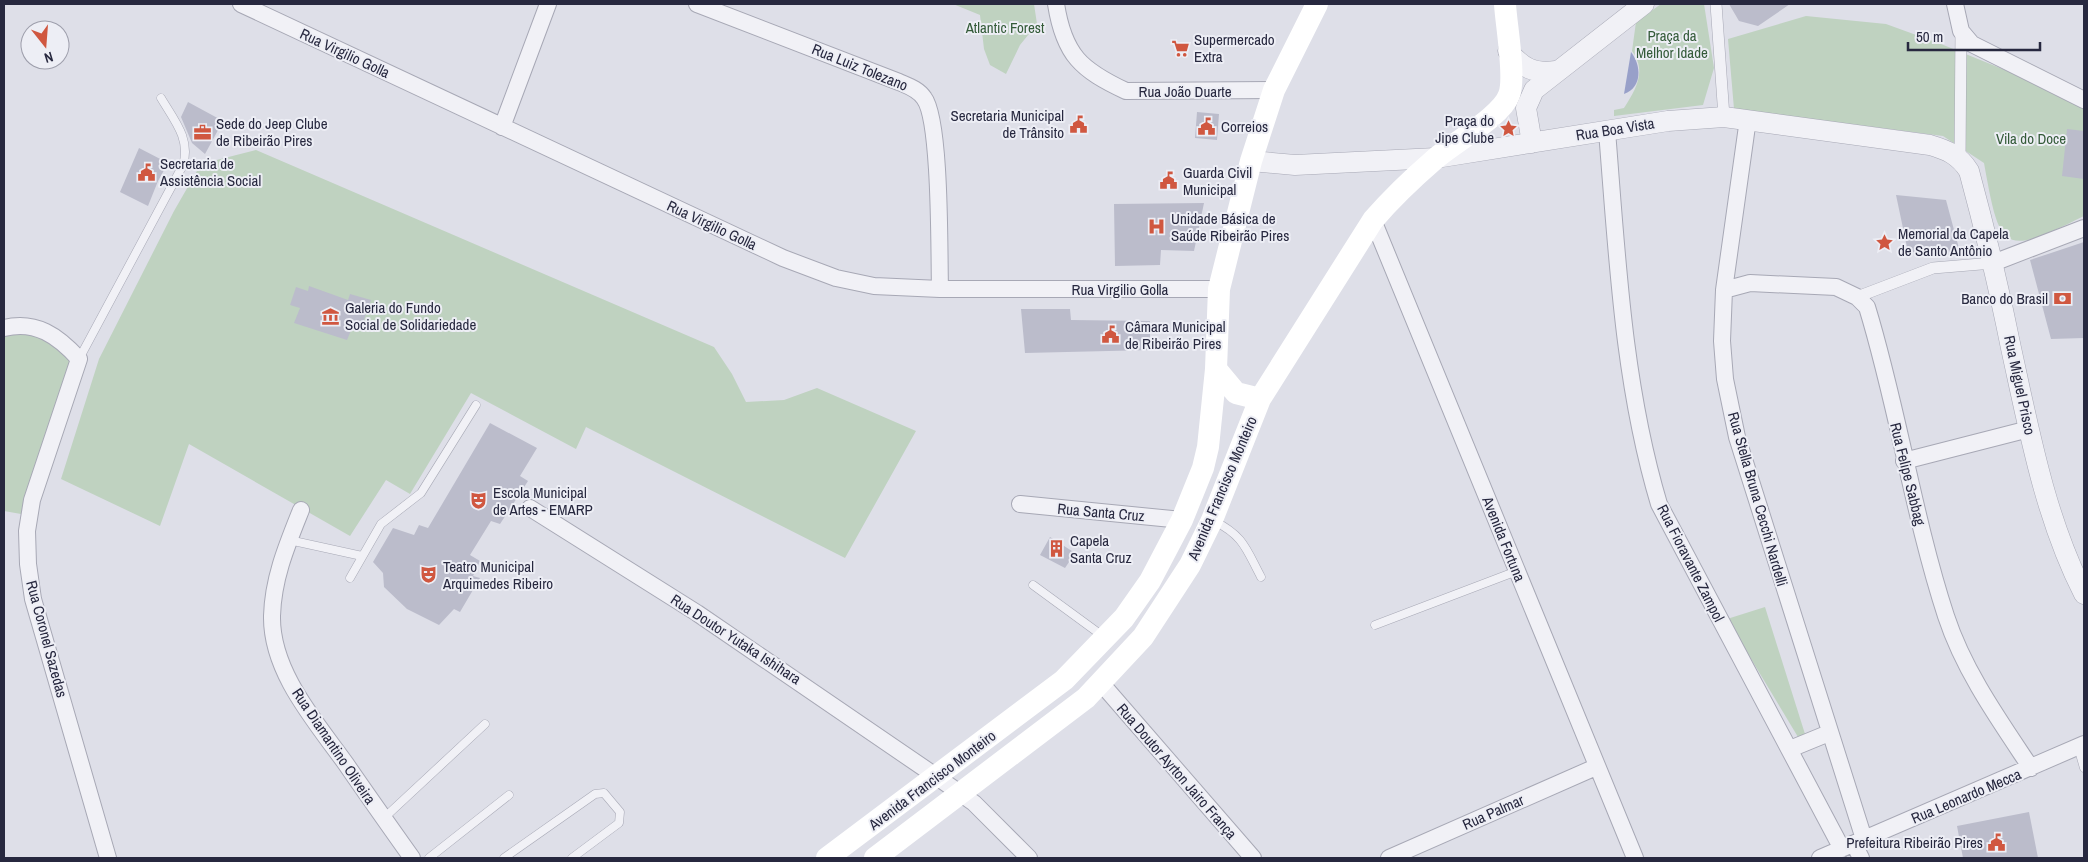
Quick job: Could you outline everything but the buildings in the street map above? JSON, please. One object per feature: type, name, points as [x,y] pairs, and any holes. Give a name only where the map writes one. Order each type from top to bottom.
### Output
[{"type":"main road","name":"Avenida Francisco Monteiro","points":[[826,858],[1064,680],[1124,618],[1150,581],[1182,520],[1203,468],[1208,447],[1216,370],[1219,288],[1251,162],[1274,90],[1317,4]]},
{"type":"main road","points":[[1505,4],[1508,50]]},
{"type":"main road","name":"Avenida Francisco Monteiro","points":[[875,858],[962,794],[1086,698],[1143,637],[1170,598],[1212,520],[1260,399],[1373,220],[1392,198],[1436,158],[1497,111],[1507,100],[1511,83],[1508,50]]},
{"type":"main road","points":[[1216,370],[1236,393],[1260,399]]},
{"type":"street","name":"Rua Virgilio Golla","points":[[242,4],[502,128],[783,258],[836,278],[874,286],[940,289],[1219,288]]},
{"type":"street","points":[[502,128],[548,4]]},
{"type":"street","name":"Rua Luiz Tolezano","points":[[697,4],[898,82],[917,90],[925,99],[934,134],[940,289]]},
{"type":"street","name":"Rua João Duarte","points":[[1056,4],[1069,50],[1082,65],[1105,81],[1126,90],[1274,90]]},
{"type":"street","points":[[1532,142],[1526,108],[1534,90],[1644,4]]},
{"type":"street","points":[[1716,4],[1724,117]]},
{"type":"street","points":[[1954,4],[1961,31],[1965,165]]},
{"type":"street","points":[[1961,31],[1972,44],[2084,100]]},
{"type":"street","points":[[1508,50],[1523,67],[1533,72],[1556,71]]},
{"type":"street","name":"Rua Boa Vista","points":[[1251,162],[1295,165],[1436,158],[1668,121],[1724,117],[1930,145],[1946,150],[1965,165]]},
{"type":"street","name":"Rua Stella Bruna Cecchi Nardelli","points":[[1748,119],[1724,290],[1722,341],[1725,379],[1736,437],[1829,733],[1855,847]]},
{"type":"street","name":"Rua Fioravante Zampol","points":[[1607,130],[1619,280],[1633,381],[1650,475],[1659,504],[1790,749],[1855,847]]},
{"type":"street","name":"Rua Miguel Prisco","points":[[1965,165],[1993,263],[2028,429],[2060,539],[2084,594]]},
{"type":"street","name":"Avenida Fortuna","points":[[1373,220],[1596,767],[1635,858]]},
{"type":"street","points":[[1724,290],[1750,283],[1813,285],[1836,288],[1857,297],[1933,268],[1993,263],[2084,228]]},
{"type":"street","name":"Rua Felipe Sabbag","points":[[1857,297],[1867,307],[1873,326],[1904,461],[1946,617],[1964,660],[1987,702],[2031,768]]},
{"type":"street","points":[[4,328],[26,325],[42,329],[62,341],[79,359]]},
{"type":"street","name":"Rua Coronel Sazedas","points":[[79,359],[32,500],[27,531],[28,564],[33,600],[108,858]]},
{"type":"street","points":[[1904,461],[2028,429]]},
{"type":"street","name":"Rua Santa Cruz","points":[[1020,504],[1182,520]]},
{"type":"street","name":"Rua Doutor Yutaka Ishihara","points":[[530,508],[697,613],[937,776],[982,810],[1029,858]]},
{"type":"street","name":"Rua Diamantino Oliveira","points":[[301,510],[275,582],[272,618],[278,653],[291,683],[310,714],[412,858]]},
{"type":"street","name":"Rua Doutor Ayrton Jairo França","points":[[1101,683],[1253,858]]},
{"type":"street","points":[[1790,749],[1829,733]]},
{"type":"street","name":"Rua Leonardo Mecca","points":[[1820,858],[1855,847],[2081,745]]},
{"type":"street","name":"Rua Palmar","points":[[1389,858],[1596,767]]},
{"type":"lane","points":[[79,359],[184,159],[186,145],[182,132],[161,98]]},
{"type":"lane","points":[[350,578],[381,524],[421,493],[476,405]]},
{"type":"lane","points":[[1212,520],[1231,530],[1242,539],[1261,577]]},
{"type":"lane","points":[[290,540],[362,556]]},
{"type":"lane","points":[[1375,625],[1517,571]]},
{"type":"lane","points":[[1033,585],[1106,638]]},
{"type":"lane","points":[[384,818],[485,724]]},
{"type":"lane","points":[[2081,745],[2084,768]]},
{"type":"lane","points":[[504,858],[595,794],[604,794],[620,812],[619,824],[572,858]]},
{"type":"lane","points":[[429,858],[509,795]]},
{"type":"green space","name":"Atlantic Forest","points":[[953,4],[1034,4],[1037,24],[1020,45],[1006,74],[990,65],[984,49],[980,15]]},
{"type":"green space","name":"Praça da Melhor Idade","points":[[1661,4],[1704,4],[1714,68],[1703,105],[1614,116],[1614,110],[1624,108],[1638,80],[1639,66],[1632,51],[1636,22]]},
{"type":"green space","name":"Vila do Doce","points":[[1806,16],[1886,24],[2042,85],[2084,105],[2084,216],[2036,238],[2021,241],[2009,238],[2001,230],[1995,215],[1984,163],[1943,136],[1734,109],[1728,39]]},
{"type":"green space","points":[[256,150],[714,347],[732,374],[746,402],[784,400],[817,388],[916,431],[845,558],[586,427],[576,449],[471,393],[410,494],[386,480],[350,536],[189,444],[160,526],[61,479],[99,359],[174,211],[201,164]]},
{"type":"green space","points":[[4,330],[53,338],[71,361],[21,514],[4,511]]},
{"type":"green space","points":[[1765,607],[1805,734],[1798,737],[1727,619]]},
{"type":"water","points":[[1631,52],[1637,63],[1637,81],[1630,91],[1624,94]]},
{"type":"place","name":"Supermercado Extra","points":[[1180,48]]},
{"type":"place","name":"Secretaria Municipal de Trânsito","points":[[1078,124]]},
{"type":"place","name":"Correios","points":[[1207,126]]},
{"type":"place","name":"Praça do Jipe Clube","points":[[1508,129]]},
{"type":"place","name":"Sede do Jeep Clube de Ribeirão Pires","points":[[202,132]]},
{"type":"place","name":"Secretaria de Assistência Social","points":[[146,172]]},
{"type":"place","name":"Guarda Civil Municipal","points":[[1169,181]]},
{"type":"place","name":"Unidade Básica de Saúde Ribeirão Pires","points":[[1157,227]]},
{"type":"place","name":"Memorial da Capela de Santo Antônio","points":[[1884,242]]},
{"type":"place","name":"Banco do Brasil","points":[[2062,298]]},
{"type":"place","name":"Galeria do Fundo Social de Solidariedade","points":[[331,316]]},
{"type":"place","name":"Câmara Municipal de Ribeirão Pires","points":[[1111,335]]},
{"type":"place","name":"Escola Municipal de Artes - EMARP","points":[[479,501]]},
{"type":"place","name":"Capela Santa Cruz","points":[[1056,549]]},
{"type":"place","name":"Teatro Municipal Arquimedes Ribeiro","points":[[429,575]]},
{"type":"place","name":"Prefeitura Ribeirão Pires","points":[[1997,842]]}]
